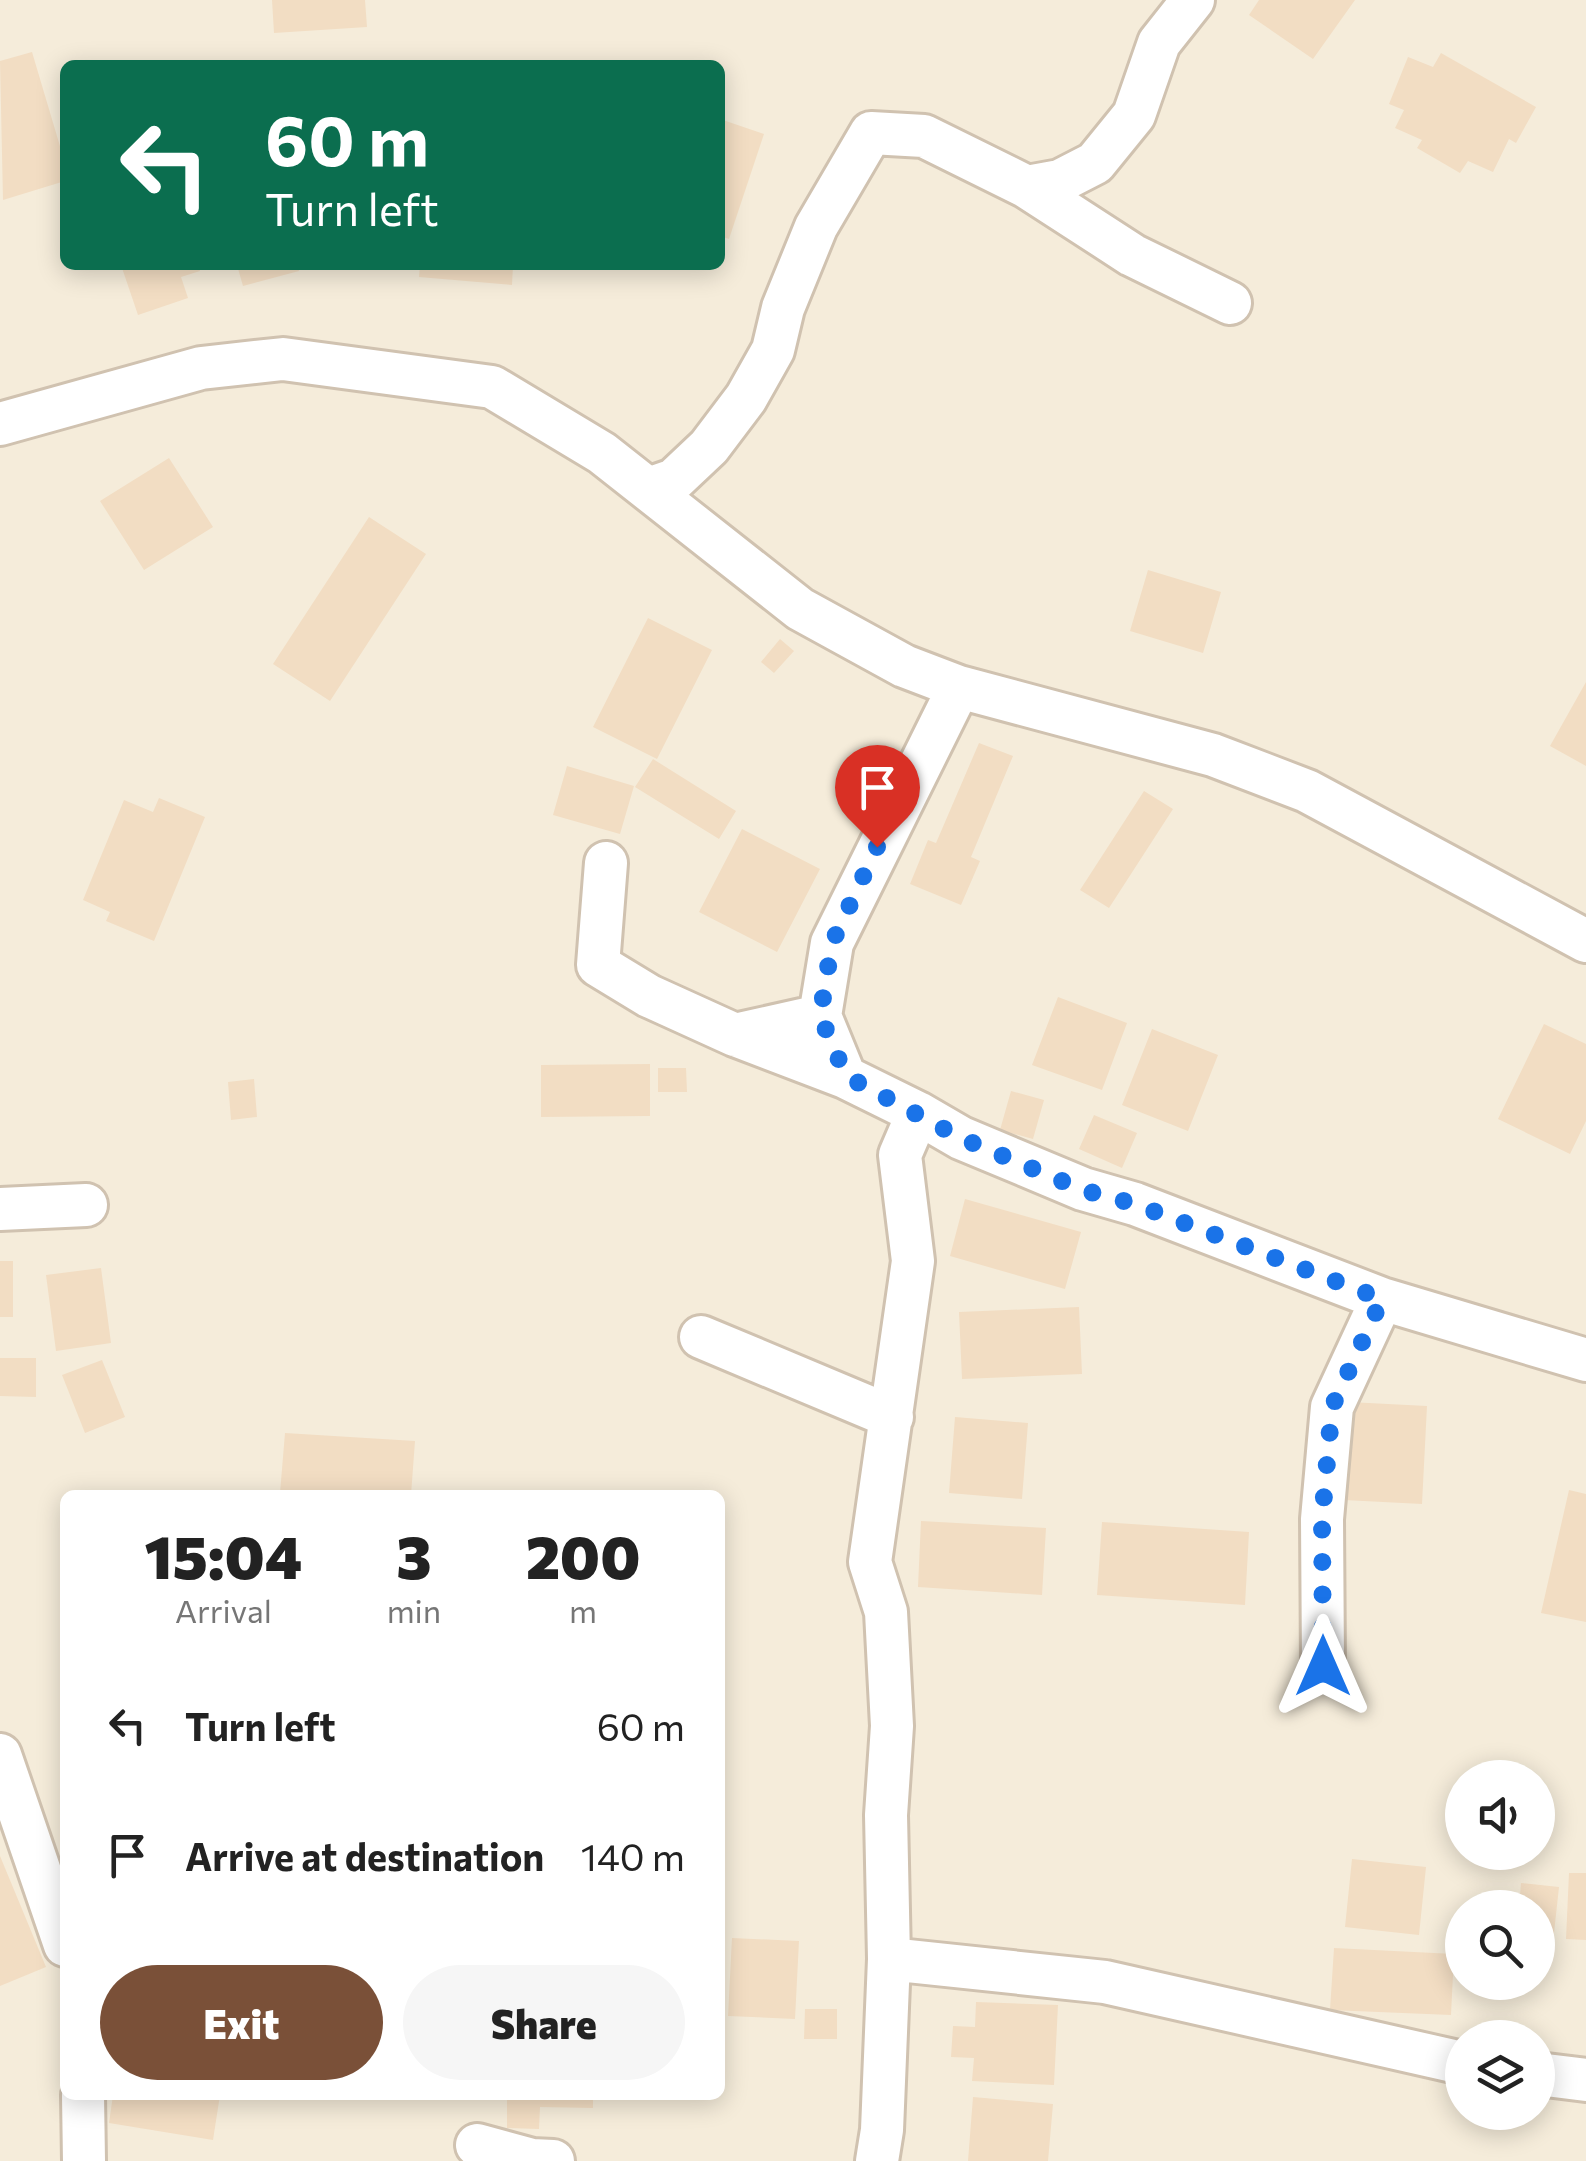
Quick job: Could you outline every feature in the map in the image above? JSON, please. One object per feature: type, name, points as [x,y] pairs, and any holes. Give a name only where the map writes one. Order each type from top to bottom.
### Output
[{"type":"street","points":[[1027,186],[1060,181],[1095,163],[1134,115],[1159,43],[1193,0]]},
{"type":"street","points":[[648,490],[674,480],[709,448],[746,398],[773,350],[783,308],[816,227],[871,133],[924,136],[1027,186],[1132,255],[1230,303]]},
{"type":"street","points":[[0,424],[201,368],[282,359],[492,387],[602,453],[800,608],[904,666],[959,687],[1213,755],[1307,791],[1586,941]]},
{"type":"street","points":[[846,1076],[820,1016],[832,943],[934,730],[959,687]]},
{"type":"street","points":[[606,863],[598,965],[649,996],[735,1035],[846,1076],[961,1138],[1083,1190],[1135,1204],[1382,1299],[1586,1360]]},
{"type":"street","points":[[735,1035],[820,1016]]},
{"type":"street","points":[[876,2161],[882,2130],[889,1959],[886,1815],[892,1726],[886,1612],[870,1562],[892,1417],[895,1364],[913,1261],[900,1155],[918,1113]]},
{"type":"street","points":[[0,1209],[86,1205]]},
{"type":"street","points":[[1323,1666],[1322,1518],[1332,1407],[1382,1299]]},
{"type":"street","points":[[701,1336],[892,1417]]},
{"type":"street","points":[[0,1755],[60,1930]]},
{"type":"street","points":[[889,1959],[1104,1982],[1445,2059]]},
{"type":"street","points":[[1555,2076],[1586,2080]]},
{"type":"street","points":[[83,2100],[84,2161]]},
{"type":"street","points":[[478,2145],[532,2160],[553,2161]]},
{"type":"shaded area","points":[[0,0],[1586,0],[1586,2161],[0,2161]]},
{"type":"building","points":[[272,0],[365,0],[367,27],[274,33]]},
{"type":"building","points":[[1259,0],[1355,0],[1313,59],[1249,15]]},
{"type":"building","points":[[32,52],[60,146],[60,183],[3,200],[0,61]]},
{"type":"building","points":[[1441,53],[1536,107],[1516,143],[1509,139],[1493,172],[1468,161],[1460,173],[1417,148],[1422,140],[1395,128],[1404,110],[1389,104],[1408,57],[1433,67]]},
{"type":"building","points":[[725,121],[764,134],[729,239],[725,238]]},
{"type":"building","points":[[123,270],[200,270],[181,277],[188,298],[138,315]]},
{"type":"building","points":[[238,270],[299,270],[299,271],[243,286]]},
{"type":"building","points":[[420,270],[513,270],[512,285],[419,277]]},
{"type":"building","points":[[169,458],[213,527],[144,570],[100,501]]},
{"type":"building","points":[[369,517],[426,554],[330,701],[273,664]]},
{"type":"building","points":[[1148,570],[1221,592],[1203,653],[1130,631]]},
{"type":"building","points":[[648,618],[712,650],[657,759],[593,727]]},
{"type":"building","points":[[780,639],[794,651],[774,673],[761,662]]},
{"type":"building","points":[[1586,682],[1586,766],[1550,746]]},
{"type":"building","points":[[979,743],[1013,756],[971,857],[980,861],[961,905],[910,884],[928,840],[936,843]]},
{"type":"building","points":[[653,759],[736,811],[719,839],[635,787]]},
{"type":"building","points":[[567,766],[634,786],[620,834],[553,815]]},
{"type":"building","points":[[1144,791],[1173,809],[1109,908],[1080,890]]},
{"type":"building","points":[[159,798],[205,817],[154,941],[106,921],[110,912],[83,900],[124,800],[153,812]]},
{"type":"building","points":[[742,829],[820,869],[777,952],[699,912]]},
{"type":"building","points":[[1058,997],[1127,1023],[1102,1090],[1032,1065]]},
{"type":"building","points":[[1544,1024],[1586,1044],[1586,1121],[1570,1154],[1498,1119]]},
{"type":"building","points":[[1152,1029],[1218,1055],[1188,1131],[1122,1105]]},
{"type":"building","points":[[650,1064],[650,1116],[541,1117],[541,1065]]},
{"type":"building","points":[[658,1068],[686,1068],[687,1092],[658,1092]]},
{"type":"building","points":[[254,1079],[257,1117],[231,1120],[228,1082]]},
{"type":"building","points":[[1011,1091],[1044,1100],[1033,1139],[1000,1130]]},
{"type":"building","points":[[1094,1115],[1137,1133],[1122,1168],[1079,1149]]},
{"type":"building","points":[[965,1199],[1081,1232],[1065,1289],[950,1256]]},
{"type":"building","points":[[0,1261],[13,1261],[13,1317],[0,1317]]},
{"type":"building","points":[[101,1268],[111,1343],[56,1351],[46,1275]]},
{"type":"building","points":[[1079,1307],[1082,1374],[962,1379],[959,1312]]},
{"type":"building","points":[[0,1358],[36,1358],[36,1397],[0,1396]]},
{"type":"building","points":[[102,1360],[125,1417],[85,1433],[62,1375]]},
{"type":"building","points":[[1349,1402],[1427,1406],[1422,1504],[1344,1500]]},
{"type":"building","points":[[955,1417],[1028,1423],[1022,1499],[949,1493]]},
{"type":"building","points":[[285,1433],[415,1441],[411,1490],[280,1490]]},
{"type":"building","points":[[1569,1490],[1586,1494],[1586,1622],[1541,1613]]},
{"type":"building","points":[[921,1521],[1046,1528],[1042,1595],[918,1587]]},
{"type":"building","points":[[1102,1522],[1249,1532],[1245,1605],[1097,1595]]},
{"type":"building","points":[[0,1856],[46,1967],[0,1986]]},
{"type":"building","points":[[1352,1859],[1426,1867],[1419,1935],[1345,1927]]},
{"type":"building","points":[[1569,1873],[1586,1873],[1586,1940],[1566,1939]]},
{"type":"building","points":[[1521,1883],[1559,1887],[1555,1924],[1555,1890],[1520,1890]]},
{"type":"building","points":[[732,1938],[799,1941],[795,2019],[728,2016]]},
{"type":"building","points":[[1334,1948],[1445,1954],[1445,2000],[1452,2000],[1451,2015],[1330,2010]]},
{"type":"building","points":[[976,2002],[1058,2005],[1054,2085],[972,2081],[974,2058],[951,2057],[953,2026],[975,2027]]},
{"type":"building","points":[[805,2009],[837,2009],[837,2039],[804,2039]]},
{"type":"building","points":[[973,2097],[1053,2104],[1048,2161],[968,2161]]},
{"type":"building","points":[[112,2100],[219,2100],[213,2140],[109,2123]]},
{"type":"building","points":[[507,2100],[593,2100],[593,2108],[540,2107],[539,2129],[507,2128]]},
{"type":"route","points":[[877,847],[832,943],[820,1016],[846,1076],[961,1138],[1009,1155],[1083,1190],[1135,1204],[1382,1299],[1332,1407],[1322,1518],[1323,1666]]}]
